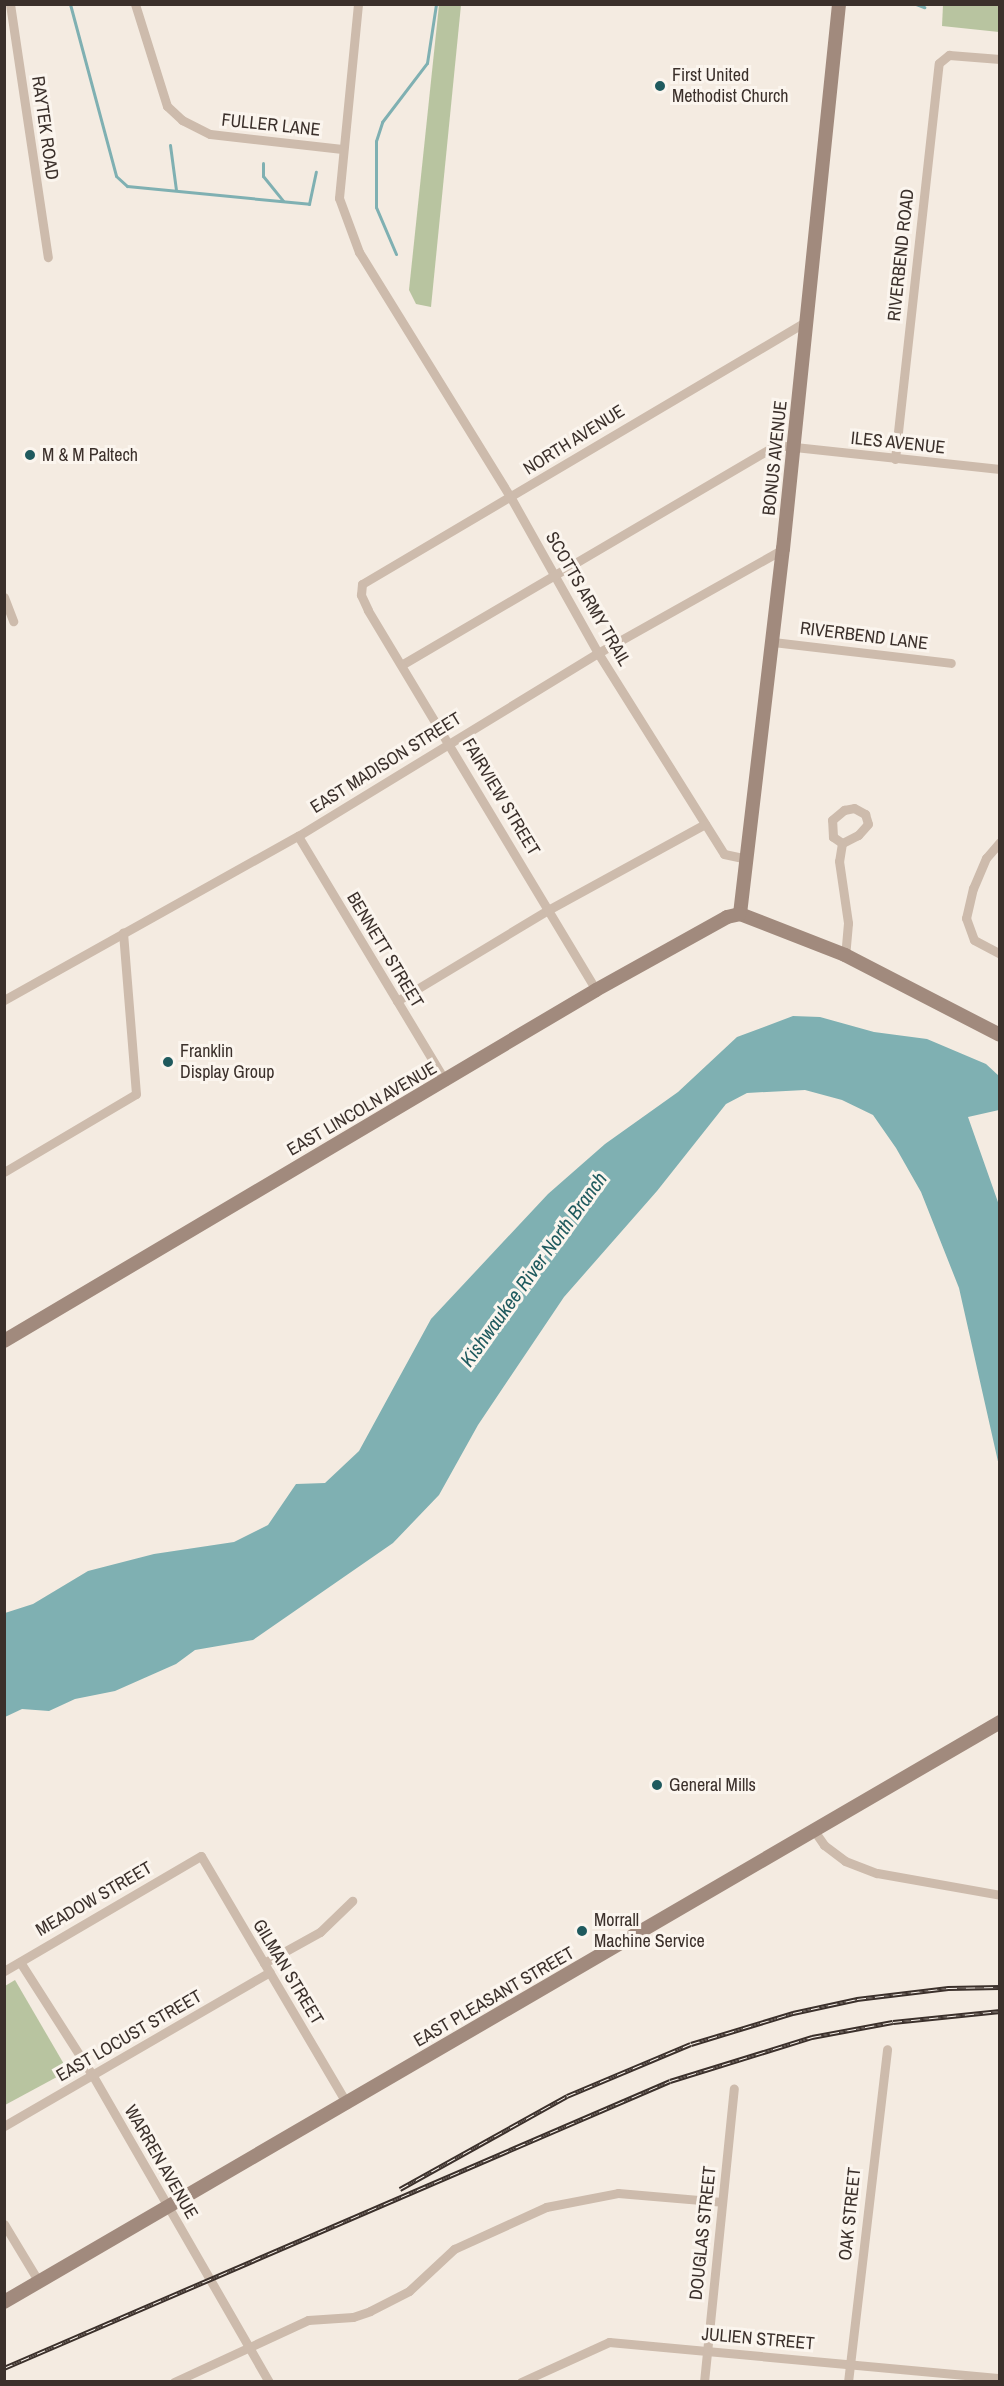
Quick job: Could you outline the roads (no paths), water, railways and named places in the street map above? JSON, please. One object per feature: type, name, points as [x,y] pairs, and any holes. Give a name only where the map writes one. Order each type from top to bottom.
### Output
[{"type":"street","name":"RAYTEK ROAD","points":[[10,4],[48,257]]},
{"type":"street","name":"FULLER LANE","points":[[135,4],[167,106],[182,120],[210,134],[342,147],[339,198],[345,221],[411,340]]},
{"type":"street","points":[[342,147],[358,4]]},
{"type":"street","name":"BONUS AVENUE","points":[[740,914],[773,642],[839,4]]},
{"type":"street","name":"RIVERBEND ROAD","points":[[895,459],[939,63],[945,56],[999,59]]},
{"type":"street","name":"NORTH AVENUE","points":[[361,588],[370,576],[511,498],[807,321]]},
{"type":"street","name":"SCOTTS ARMY TRAIL","points":[[411,340],[511,498],[598,653],[724,854],[747,859]]},
{"type":"street","name":"ILES AVENUE","points":[[403,664],[776,445],[793,449],[999,469]]},
{"type":"street","name":"EAST MADISON STREET","points":[[4,1000],[298,836],[598,653],[783,549]]},
{"type":"street","name":"FAIRVIEW STREET","points":[[361,588],[368,610],[403,664],[596,990]]},
{"type":"street","points":[[4,597],[13,621]]},
{"type":"street","name":"RIVERBEND LANE","points":[[773,642],[951,663]]},
{"type":"street","points":[[397,1001],[548,910],[705,824]]},
{"type":"street","name":"BENNETT STREET","points":[[298,836],[445,1081]]},
{"type":"street","points":[[999,842],[986,858],[973,888],[966,918],[974,940],[999,954]]},
{"type":"street","points":[[842,843],[839,861],[848,923],[845,955]]},
{"type":"street","points":[[740,914],[845,955],[999,1035]]},
{"type":"street","name":"EAST LINCOLN AVENUE","points":[[4,1341],[596,990],[727,917],[740,914]]},
{"type":"street","points":[[4,1172],[136,1094],[123,933]]},
{"type":"street","name":"EAST PLEASANT STREET","points":[[4,2302],[347,2104],[701,1894],[816,1832],[999,1722]]},
{"type":"street","points":[[816,1832],[845,1861],[877,1873],[999,1895]]},
{"type":"street","name":"GILMAN STREET","points":[[201,1856],[347,2104]]},
{"type":"street","name":"MEADOW STREET","points":[[4,1971],[201,1856]]},
{"type":"street","points":[[264,1963],[320,1932],[352,1901]]},
{"type":"street","name":"WARREN AVENUE","points":[[20,1962],[93,2076],[269,2382]]},
{"type":"street","name":"EAST LOCUST STREET","points":[[4,2126],[270,1972]]},
{"type":"street","name":"OAK STREET","points":[[848,2382],[887,2049]]},
{"type":"street","name":"DOUGLAS STREET","points":[[704,2382],[735,2089]]},
{"type":"street","points":[[174,2382],[308,2320],[353,2317],[370,2311],[409,2291],[454,2249],[546,2207],[618,2193],[722,2202]]},
{"type":"street","points":[[4,2224],[39,2282]]},
{"type":"street","name":"JULIEN STREET","points":[[521,2382],[609,2342],[999,2378]]},
{"type":"water","name":"Kishwaukee River North Branch","points":[[793,1016],[820,1017],[874,1032],[927,1039],[986,1064],[999,1076],[999,1110],[968,1117],[999,1205],[999,1466],[959,1288],[921,1192],[896,1148],[873,1115],[842,1100],[805,1090],[747,1093],[726,1104],[657,1191],[564,1297],[478,1425],[439,1495],[393,1543],[253,1640],[195,1650],[176,1664],[115,1691],[75,1699],[49,1711],[22,1709],[5,1717],[5,1613],[33,1604],[88,1571],[154,1554],[234,1542],[268,1525],[296,1484],[325,1483],[359,1451],[431,1319],[548,1194],[605,1144],[678,1092],[737,1037]]},
{"type":"waterway","points":[[70,4],[116,176],[127,186],[309,204],[316,172]]},
{"type":"waterway","points":[[396,254],[376,207],[376,141],[382,122],[427,63],[436,4]]},
{"type":"waterway","points":[[916,4],[924,7]]},
{"type":"waterway","points":[[170,145],[176,190]]},
{"type":"waterway","points":[[263,163],[263,176],[283,201]]},
{"type":"railway","points":[[400,2189],[567,2096],[691,2044],[793,2013],[857,1999],[948,1988],[1000,1987]]},
{"type":"railway","points":[[4,2368],[670,2081],[812,2037],[893,2022],[1000,2011]]},
{"type":"place","name":"First United Methodist Church","points":[[660,86]]},
{"type":"place","name":"M & M Paltech","points":[[30,455]]},
{"type":"place","name":"Franklin Display Group","points":[[168,1062]]},
{"type":"place","name":"General Mills","points":[[657,1785]]},
{"type":"place","name":"Morrall Machine Service","points":[[582,1931]]}]
